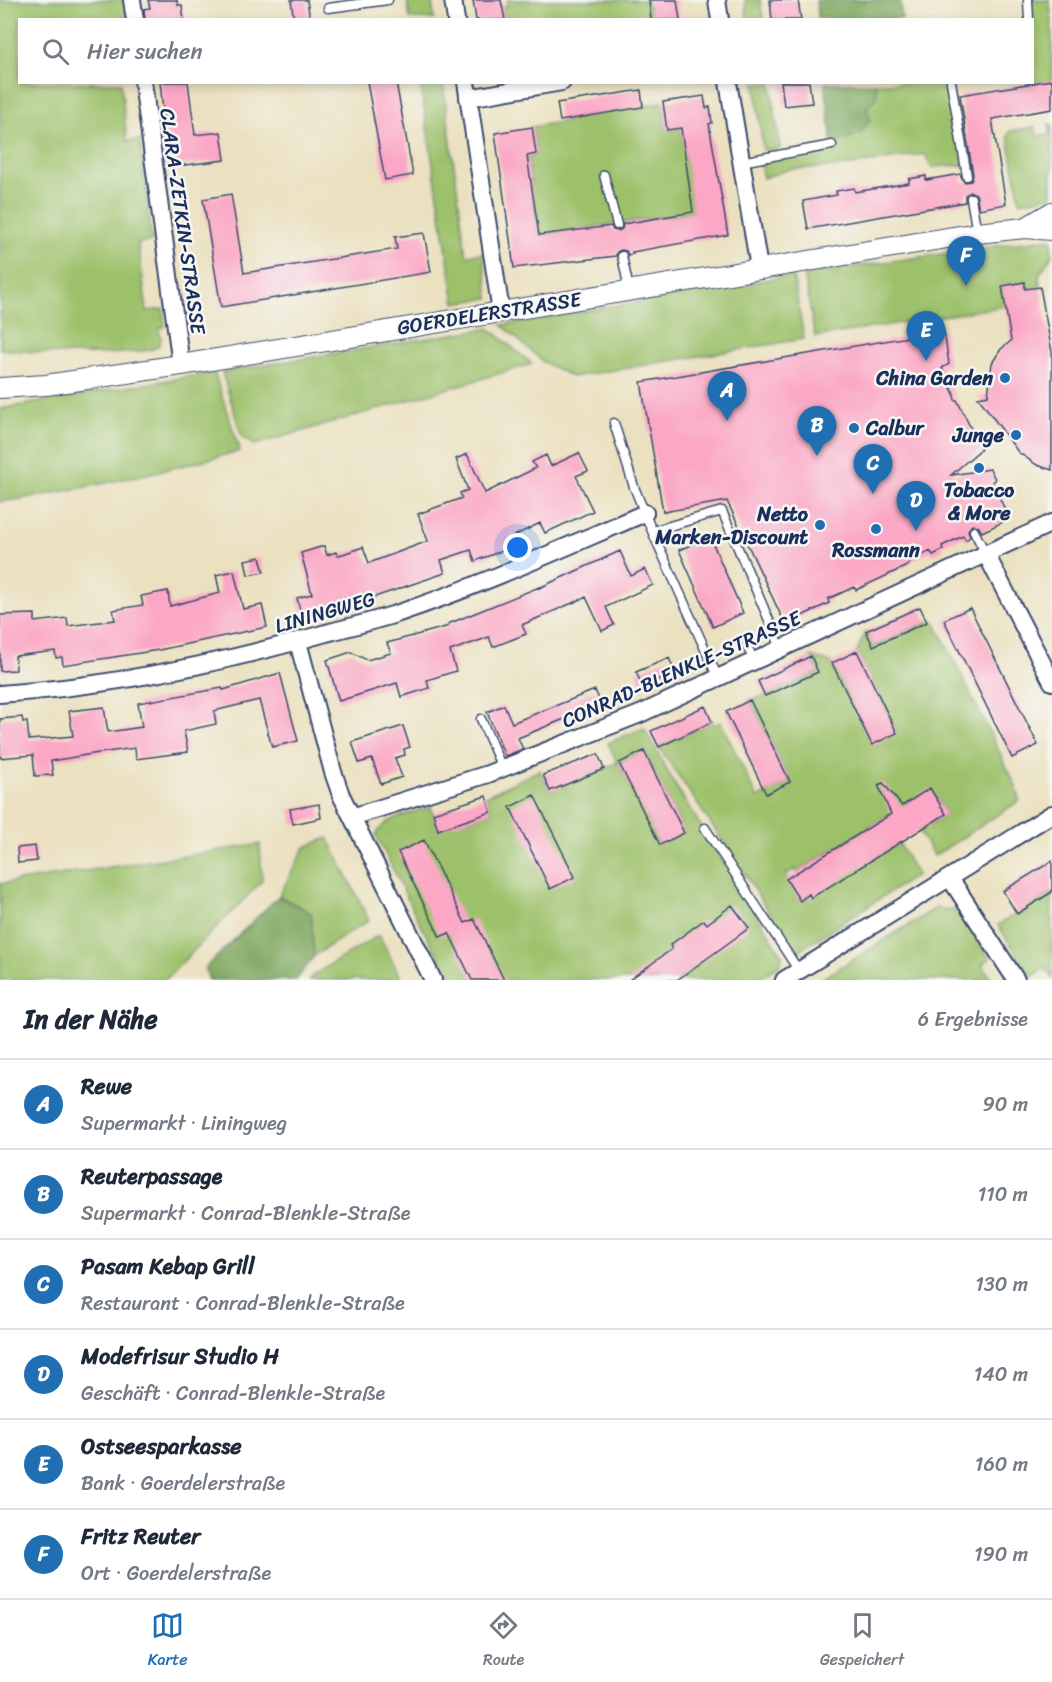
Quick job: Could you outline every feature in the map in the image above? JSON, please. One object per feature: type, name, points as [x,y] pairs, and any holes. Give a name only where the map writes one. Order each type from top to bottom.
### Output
[{"type":"street","points":[[132,0],[135,18]]},
{"type":"street","points":[[453,0],[456,18]]},
{"type":"street","points":[[717,0],[720,18]]},
{"type":"street","name":"CLARA-ZETKIN-STRASSE","points":[[143,84],[180,356]]},
{"type":"street","points":[[501,312],[467,90],[538,84]]},
{"type":"street","points":[[728,84],[759,268]]},
{"type":"street","name":"GOERDELERSTRASSE","points":[[1025,228],[1052,212]]},
{"type":"street","name":"GOERDELERSTRASSE","points":[[0,388],[46,385],[180,356],[501,312],[977,233],[1025,228],[1052,230]]},
{"type":"street","name":"LININGWEG","points":[[0,694],[166,672],[249,655],[297,642],[396,614],[497,577],[645,513]]},
{"type":"street","name":"CONRAD-BLENKLE-STRASSE","points":[[352,817],[502,768],[640,714],[717,678],[750,654],[781,648],[1052,523]]},
{"type":"street","points":[[986,554],[1052,682]]},
{"type":"street","points":[[297,642],[341,795],[433,980]]},
{"type":"street","points":[[796,977],[1052,814]]},
{"type":"street","points":[[950,878],[1016,980]]},
{"type":"lane","points":[[328,8],[388,0]]},
{"type":"lane","points":[[1028,0],[1029,18]]},
{"type":"lane","points":[[951,84],[967,176]]},
{"type":"lane","points":[[741,162],[832,145]]},
{"type":"lane","points":[[604,175],[617,225]]},
{"type":"lane","points":[[971,198],[977,233]]},
{"type":"lane","points":[[622,255],[629,290]]},
{"type":"lane","points":[[614,423],[634,487],[717,678]]},
{"type":"lane","points":[[652,531],[722,511],[781,648]]},
{"type":"lane","points":[[974,531],[986,554]]},
{"type":"lane","points":[[481,719],[502,768]]},
{"type":"lane","points":[[705,828],[796,977]]},
{"type":"green space","points":[[0,0],[125,0],[127,18],[18,18],[18,84],[121,84],[127,141],[140,140],[152,241],[138,243],[147,311],[163,309],[165,327],[159,328],[160,342],[155,348],[145,351],[98,354],[0,349]]},
{"type":"green space","points":[[407,0],[432,0],[434,18],[410,18]]},
{"type":"green space","points":[[507,0],[646,0],[651,18],[505,18],[502,6],[507,6]]},
{"type":"green space","points":[[745,0],[760,0],[763,18],[747,18]]},
{"type":"green space","points":[[816,0],[900,0],[902,18],[818,18]]},
{"type":"green space","points":[[1028,0],[1049,0],[1052,18],[1052,80],[1034,83],[1034,18],[1032,18]]},
{"type":"green space","points":[[420,84],[443,84],[466,255],[483,253],[489,298],[455,303]]},
{"type":"green space","points":[[755,84],[771,84],[780,149],[763,150]]},
{"type":"green space","points":[[825,84],[876,84],[877,97],[867,107],[870,120],[861,133],[832,145]]},
{"type":"green space","points":[[875,84],[951,84],[965,165],[931,167],[925,154],[837,167],[790,169],[763,178],[759,159],[832,145],[866,107]]},
{"type":"green space","points":[[663,102],[667,130],[681,128],[694,212],[539,235],[527,156],[536,154],[532,127]]},
{"type":"green space","points":[[1049,124],[1052,124],[1052,196],[1020,202],[1008,136],[1010,131],[1035,127],[1037,136],[1050,134]]},
{"type":"green space","points":[[1052,238],[1052,255],[1039,275],[1040,287],[1025,289],[1024,282],[1002,286],[1006,306],[815,337],[804,274]]},
{"type":"green space","points":[[793,275],[804,339],[572,377],[543,362],[502,325]]},
{"type":"green space","points":[[489,328],[532,364],[255,445],[242,437],[222,372]]},
{"type":"green space","points":[[214,372],[240,451],[120,480],[0,502],[0,409]]},
{"type":"green space","points":[[927,622],[935,622],[1014,782],[1019,801],[934,856],[919,831],[946,814],[930,789],[797,872],[795,869],[785,875],[800,900],[899,843],[917,875],[795,953],[659,747],[712,722],[715,725],[721,722],[757,798],[790,782],[750,700],[765,696],[818,672],[811,656],[832,663],[872,744],[897,732],[857,651],[866,631],[874,646]]},
{"type":"green space","points":[[644,728],[675,785],[782,955],[781,964],[757,980],[451,980],[376,835],[385,824],[392,820],[431,807],[438,829],[491,812],[486,796],[540,770],[550,791],[617,763],[608,743]],"holes":[[[644,751],[684,833],[660,844],[619,763]]]},
{"type":"green space","points":[[328,838],[369,920],[314,956],[311,913],[279,896],[305,847]]},
{"type":"green space","points":[[260,844],[262,881],[165,980],[0,980],[0,884]]},
{"type":"green space","points":[[1052,892],[1052,978],[1045,968],[1031,977],[998,925]]},
{"type":"green space","points":[[279,896],[311,913],[314,956],[296,980],[209,980],[205,968]]},
{"type":"green space","points":[[936,908],[960,911],[990,959],[982,964],[992,980],[820,980]]},
{"type":"green space","points":[[379,935],[402,980],[309,980],[313,975]]},
{"type":"building","points":[[148,0],[177,0],[178,5],[182,5],[184,18],[145,18],[144,9],[150,8]]},
{"type":"building","points":[[291,0],[307,0],[310,18],[294,18]]},
{"type":"building","points":[[473,0],[501,0],[505,18],[476,18]]},
{"type":"building","points":[[649,0],[677,0],[680,18],[651,18]]},
{"type":"building","points":[[770,0],[798,0],[801,18],[772,18]]},
{"type":"building","points":[[1052,80],[1052,109],[992,119],[1006,204],[979,209],[976,194],[971,192],[965,195],[965,202],[808,229],[803,201],[837,195],[836,191],[854,188],[855,192],[909,183],[909,179],[926,176],[926,180],[960,174],[964,182],[971,181],[973,175],[960,95]]},
{"type":"building","points":[[160,84],[188,84],[195,135],[221,132],[225,160],[169,167]]},
{"type":"building","points":[[367,84],[396,84],[413,175],[385,180]]},
{"type":"building","points":[[781,84],[809,84],[812,103],[784,106]]},
{"type":"building","points":[[641,90],[643,107],[560,121],[557,103]]},
{"type":"building","points":[[704,96],[706,108],[710,107],[712,123],[709,124],[728,235],[632,252],[633,254],[628,255],[626,251],[621,250],[616,256],[514,268],[495,133],[532,127],[536,154],[527,156],[539,235],[611,226],[613,230],[618,231],[622,229],[623,224],[693,212],[681,128],[667,130],[663,102]]},
{"type":"building","points":[[231,194],[244,273],[397,249],[395,237],[424,233],[431,272],[221,307],[203,199]]},
{"type":"building","points":[[1025,282],[1025,289],[1040,287],[1052,352],[1052,470],[1037,465],[1018,452],[978,397],[988,395],[992,363],[1001,349],[1011,341],[1002,286]]},
{"type":"building","points":[[944,331],[949,364],[942,368],[955,400],[981,449],[951,475],[990,469],[995,479],[992,482],[1008,516],[1001,519],[1003,522],[982,532],[978,526],[972,525],[968,530],[970,537],[966,540],[963,536],[942,546],[943,550],[933,555],[930,551],[909,562],[909,565],[856,590],[854,587],[828,599],[829,603],[785,624],[727,501],[663,512],[641,382]]},
{"type":"building","points":[[579,453],[588,471],[576,476],[593,511],[545,533],[540,523],[512,537],[515,546],[475,561],[471,550],[441,560],[445,573],[302,619],[297,598],[312,594],[301,553],[324,546],[327,555],[336,552],[337,556],[363,547],[369,563],[428,541],[418,514],[462,498],[460,493],[468,490],[456,459],[467,454],[485,493],[536,468],[532,462],[546,455],[551,466]]},
{"type":"building","points":[[710,537],[743,613],[713,627],[679,550]]},
{"type":"building","points":[[620,551],[631,576],[645,569],[653,585],[606,607],[614,625],[602,631],[586,597],[522,625],[526,634],[493,647],[489,637],[450,651],[456,671],[427,680],[429,688],[401,697],[397,683],[339,701],[327,660],[351,652],[367,660],[391,653],[387,643],[449,626],[448,624],[539,588]]},
{"type":"building","points":[[260,557],[264,572],[248,575],[245,560]]},
{"type":"building","points":[[234,571],[243,609],[262,605],[267,627],[159,650],[63,665],[62,657],[56,658],[55,651],[15,656],[16,670],[0,671],[0,615],[35,614],[35,622],[67,618],[68,626],[115,620],[113,610],[143,605],[141,596],[168,591],[170,606],[220,593],[216,575]]},
{"type":"building","points":[[920,607],[927,622],[873,646],[866,631]]},
{"type":"building","points":[[970,608],[1038,745],[1012,758],[944,620]]},
{"type":"building","points":[[857,651],[897,733],[872,745],[832,663]]},
{"type":"building","points":[[811,656],[818,672],[765,696],[758,681]]},
{"type":"building","points":[[669,658],[675,672],[643,687],[636,672]]},
{"type":"building","points":[[280,673],[298,741],[272,747],[259,700],[214,711],[216,724],[184,731],[188,752],[136,759],[135,748],[92,754],[51,761],[53,775],[35,776],[33,755],[0,758],[0,719],[22,717],[23,722],[27,722],[29,740],[73,736],[69,711],[104,707],[108,732],[142,727],[138,703],[222,688],[223,690]]},
{"type":"building","points":[[595,690],[601,704],[518,738],[523,749],[505,756],[487,712],[504,705],[512,723]]},
{"type":"building","points":[[750,700],[790,782],[766,794],[726,712]]},
{"type":"building","points":[[705,706],[712,722],[659,747],[651,731]]},
{"type":"building","points":[[403,726],[410,747],[404,749],[405,755],[395,758],[402,777],[381,784],[372,759],[359,763],[352,742]]},
{"type":"building","points":[[644,751],[684,833],[660,845],[619,763]]},
{"type":"building","points":[[598,754],[604,769],[550,791],[543,775]]},
{"type":"building","points":[[883,783],[902,806],[930,788],[946,814],[811,898],[809,894],[800,901],[786,879],[891,814],[878,785]]},
{"type":"building","points":[[534,795],[575,877],[550,889],[510,807]]},
{"type":"building","points":[[486,796],[491,812],[438,830],[433,813]]},
{"type":"building","points":[[319,804],[321,818],[293,824],[290,809]]},
{"type":"building","points":[[424,840],[465,923],[474,919],[504,980],[472,980],[449,933],[440,937],[398,852]]},
{"type":"building","points":[[35,846],[37,861],[18,863],[17,848]]},
{"type":"building","points":[[1052,861],[1052,892],[1017,914],[1003,891]]},
{"type":"building","points":[[732,905],[749,928],[677,980],[629,980],[672,949],[670,945],[704,920],[707,924]]},
{"type":"place","name":"Fritz Reuter","points":[[966,286]]},
{"type":"place","name":"Ostseesparkasse","points":[[926,361]]},
{"type":"place","name":"China Garden","points":[[1005,378]]},
{"type":"place","name":"Rewe","points":[[727,421]]},
{"type":"place","name":"Calbur","points":[[854,428]]},
{"type":"place","name":"Junge","points":[[1016,435]]},
{"type":"place","name":"Reuterpassage","points":[[817,456]]},
{"type":"place","name":"Tobacco & More","points":[[979,468]]},
{"type":"place","name":"Pasam Kebap Grill","points":[[873,494]]},
{"type":"place","name":"Netto Marken-Discount","points":[[820,525]]},
{"type":"place","name":"Rossmann","points":[[876,529]]},
{"type":"place","name":"Modefrisur Studio H","points":[[916,531]]}]
